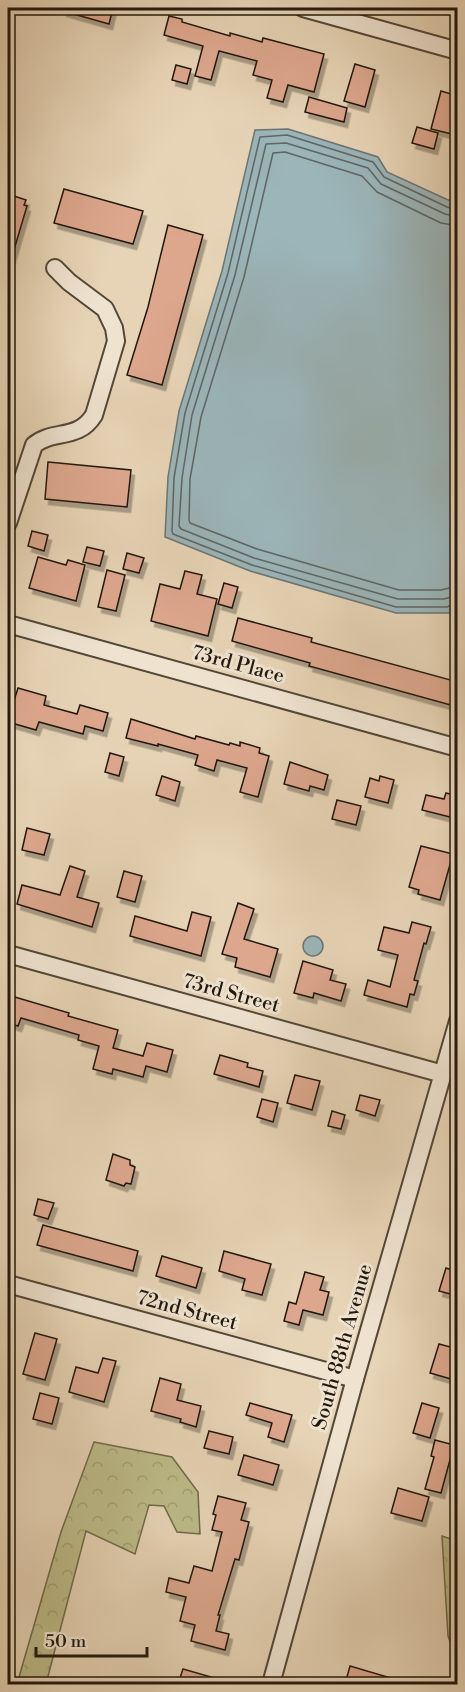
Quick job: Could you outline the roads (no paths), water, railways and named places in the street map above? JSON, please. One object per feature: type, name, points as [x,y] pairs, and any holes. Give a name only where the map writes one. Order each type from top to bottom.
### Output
[{"type":"street","points":[[303,8],[458,51]]},
{"type":"street","points":[[8,523],[34,445],[41,440],[76,432],[94,415],[116,341],[114,328],[105,309],[69,282],[56,268]]},
{"type":"street","name":"73rd Place","points":[[8,624],[458,748]]},
{"type":"street","name":"73rd Street","points":[[8,954],[443,1074]]},
{"type":"street","name":"South 88th Avenue","points":[[272,1684],[355,1379],[458,1021]]},
{"type":"street","name":"72nd Street","points":[[8,1284],[355,1379]]},
{"type":"water","points":[[421,8],[457,8],[457,17]]},
{"type":"water","points":[[288,129],[378,157],[387,172],[457,204],[458,603],[453,613],[396,613],[250,571],[165,537],[168,477],[179,411],[222,271],[255,130]]},
{"type":"water","points":[[313,936],[320,939],[323,946],[320,953],[313,956],[306,953],[303,946],[306,939]]}]
